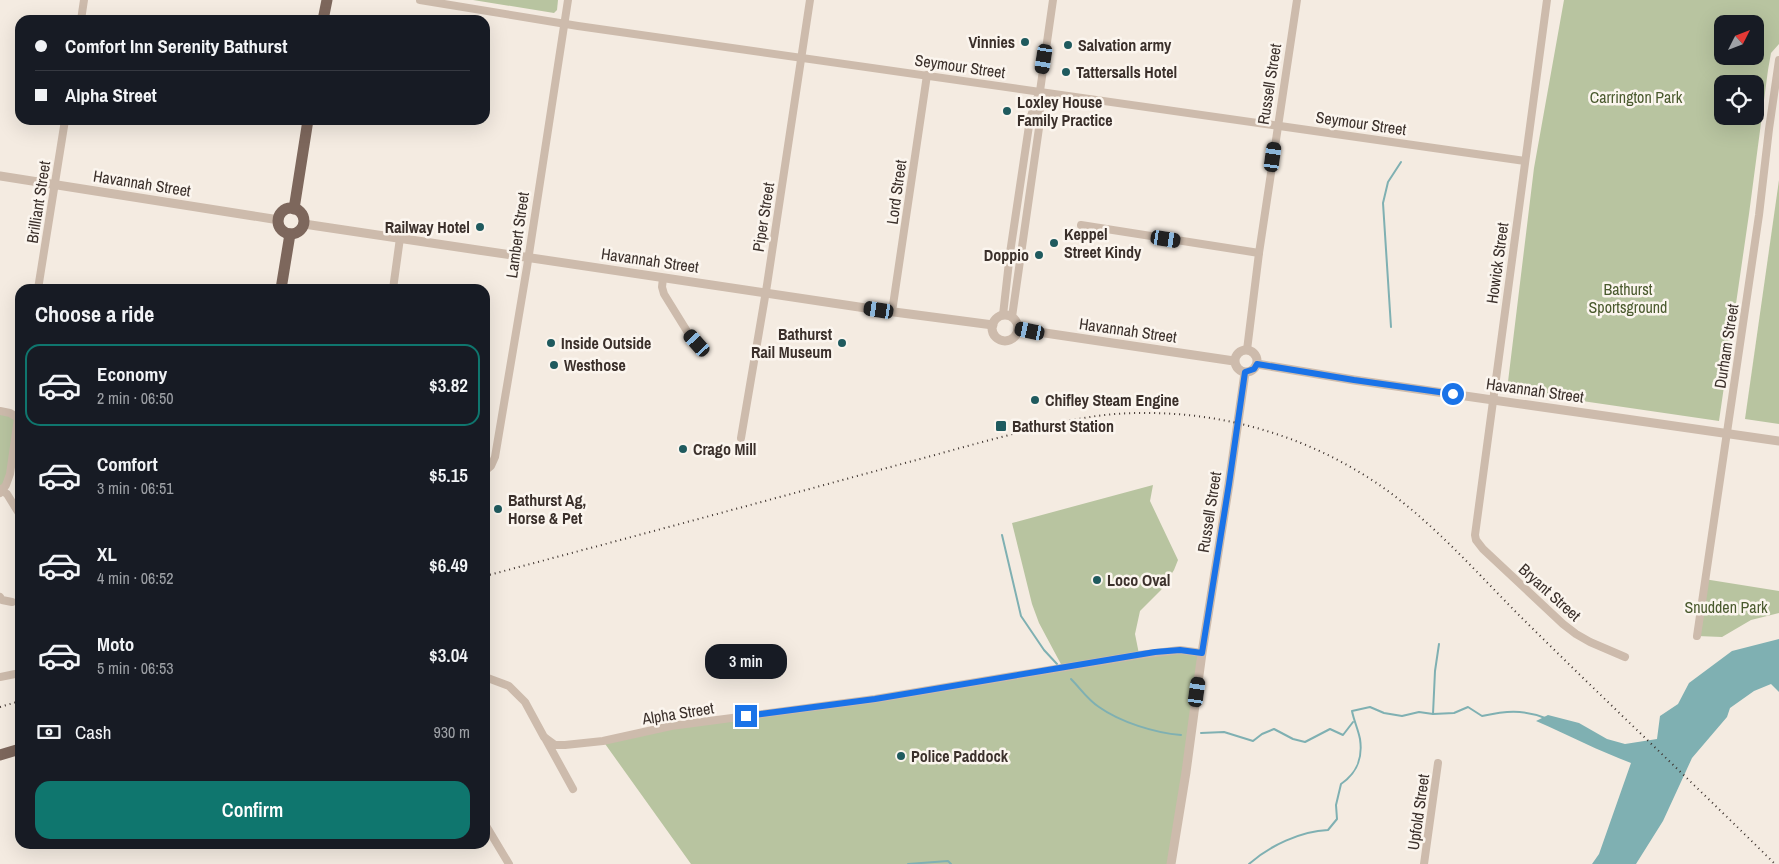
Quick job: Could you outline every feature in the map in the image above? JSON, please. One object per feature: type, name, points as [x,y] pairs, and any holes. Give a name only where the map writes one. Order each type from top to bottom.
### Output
[{"type":"main road","points":[[325,15],[327,0]]},
{"type":"main road","points":[[294,209],[307,125]]},
{"type":"main road","points":[[294,209],[298,210],[303,216],[304,224],[297,233],[290,234],[283,230],[279,220],[286,210],[294,209]]},
{"type":"main road","points":[[282,284],[290,234]]},
{"type":"main road","points":[[0,754],[15,750]]},
{"type":"street","points":[[82,15],[84,0]]},
{"type":"street","name":"Seymour Street","points":[[420,0],[564,24],[1525,161]]},
{"type":"street","name":"Lambert Street","points":[[490,466],[495,458],[568,0]]},
{"type":"street","name":"Piper Street","points":[[741,438],[810,0]]},
{"type":"street","points":[[1008,316],[1021,255],[1040,121],[1040,91],[1053,0]]},
{"type":"street","name":"Russell Street","points":[[1247,350],[1259,253],[1297,0]]},
{"type":"street","name":"Howick Street","points":[[1474,529],[1546,0]]},
{"type":"street","name":"Durham Street","points":[[1697,636],[1759,215],[1779,60]]},
{"type":"street","name":"Lord Street","points":[[892,312],[927,75]]},
{"type":"street","points":[[1008,316],[1010,253],[1030,119],[1040,91]]},
{"type":"street","name":"Brilliant Street","points":[[39,284],[64,125]]},
{"type":"street","points":[[1024,162],[1034,163]]},
{"type":"street","name":"Havannah Street","points":[[0,176],[279,220]]},
{"type":"street","name":"Havannah Street","points":[[304,224],[892,312],[993,325]]},
{"type":"street","points":[[1081,226],[1259,253]]},
{"type":"street","points":[[394,284],[400,238]]},
{"type":"street","points":[[1010,253],[1021,255]]},
{"type":"street","points":[[663,278],[662,287],[664,294],[690,336],[697,343]]},
{"type":"street","points":[[1008,316],[1017,324],[1018,332],[1013,339],[1005,341],[994,335],[993,325],[996,320],[1008,316]]},
{"type":"street","name":"Havannah Street","points":[[1018,328],[1234,361]]},
{"type":"street","points":[[1247,350],[1255,355],[1257,364],[1254,369],[1245,372],[1238,370],[1234,361],[1239,352],[1247,350]]},
{"type":"street","name":"Havannah Street","points":[[1257,364],[1354,380],[1779,441]]},
{"type":"street","name":"Russell Street","points":[[1171,864],[1245,372]]},
{"type":"street","points":[[0,411],[15,416]]},
{"type":"street","points":[[15,443],[10,474],[1,491],[7,494],[15,507]]},
{"type":"street","name":"Bryant Street","points":[[1474,529],[1479,545],[1563,624],[1590,642],[1625,657]]},
{"type":"street","points":[[0,597],[2,600],[12,602]]},
{"type":"street","name":"Alpha Street","points":[[544,737],[555,745],[603,741],[670,726],[875,699],[1147,653],[1180,650],[1202,653]]},
{"type":"street","points":[[0,677],[15,674]]},
{"type":"street","points":[[490,678],[509,686],[525,702],[573,789]]},
{"type":"street","name":"Upfold Street","points":[[1424,864],[1438,763]]},
{"type":"street","points":[[490,832],[510,864]]},
{"type":"green space","points":[[473,0],[558,0],[557,10],[554,13]]},
{"type":"green space","points":[[1564,0],[1779,0],[1779,44],[1771,53],[1764,100],[1764,75],[1714,75],[1714,125],[1761,125],[1719,421],[1507,390],[1534,168]]},
{"type":"green space","points":[[1779,180],[1779,424],[1745,419]]},
{"type":"green space","points":[[0,411],[15,417],[15,439],[10,474],[0,489]]},
{"type":"green space","name":"Police Paddock","points":[[1153,485],[1150,501],[1178,560],[1161,590],[1140,611],[1135,634],[1139,654],[1202,653],[1171,864],[691,864],[603,741],[671,726],[1063,668],[1039,623],[1032,604],[1012,523]]},
{"type":"green space","name":"Snudden Park","points":[[1704,579],[1779,591],[1779,613],[1751,620],[1722,637],[1697,636]]},
{"type":"water","points":[[1779,639],[1779,692],[1771,684],[1754,691],[1730,708],[1727,717],[1692,758],[1663,821],[1636,864],[1592,864],[1599,854],[1631,763],[1536,721],[1548,715],[1579,723],[1607,739],[1625,744],[1657,739],[1660,716],[1678,704],[1689,683],[1732,651]]},
{"type":"waterway","points":[[1391,327],[1383,203],[1388,182],[1401,162]]},
{"type":"waterway","points":[[1002,535],[1021,616],[1044,650],[1057,664]]},
{"type":"waterway","points":[[1433,714],[1435,671],[1439,644]]},
{"type":"waterway","points":[[1071,679],[1095,704],[1107,712],[1127,722],[1149,729],[1181,735]]},
{"type":"waterway","points":[[1249,864],[1266,851],[1296,836],[1328,830],[1337,819],[1336,805],[1341,784],[1355,770],[1361,753],[1360,739],[1352,711],[1370,707],[1384,713],[1402,716],[1419,712],[1433,714],[1454,713],[1468,707],[1482,716],[1514,712],[1529,713],[1545,718]]},
{"type":"waterway","points":[[1201,733],[1224,732],[1253,741],[1262,734],[1274,729],[1293,739],[1305,742],[1330,729],[1343,735],[1353,722]]},
{"type":"waterway","points":[[908,864],[948,861],[951,864]]},
{"type":"railway","points":[[490,575],[980,443],[1094,416],[1129,413],[1178,414],[1238,423],[1268,431],[1325,453],[1378,484],[1399,499],[1438,533],[1560,656],[1775,864]]},
{"type":"railway","points":[[0,707],[15,702]]},
{"type":"place","name":"Vinnies","points":[[1025,42]]},
{"type":"place","name":"Salvation army","points":[[1068,45]]},
{"type":"place","name":"Tattersalls Hotel","points":[[1066,72]]},
{"type":"place","name":"Loxley House Family Practice","points":[[1007,111]]},
{"type":"place","name":"Railway Hotel","points":[[480,227]]},
{"type":"place","name":"Keppel Street Kindy","points":[[1054,243]]},
{"type":"place","name":"Doppio","points":[[1039,255]]},
{"type":"place","name":"Inside Outside","points":[[551,343]]},
{"type":"place","name":"Bathurst Rail Museum","points":[[842,343]]},
{"type":"place","name":"Westhose","points":[[554,365]]},
{"type":"place","name":"Chifley Steam Engine","points":[[1035,400]]},
{"type":"place","name":"Bathurst Station","points":[[1001,426]]},
{"type":"place","name":"Crago Mill","points":[[683,449]]},
{"type":"place","name":"Bathurst Ag, Horse & Pet","points":[[498,509]]},
{"type":"place","name":"Loco Oval","points":[[1097,580]]},
{"type":"place","name":"Police Paddock","points":[[901,756]]},
{"type":"route","points":[[746,716],[875,699],[1155,652],[1180,650],[1202,653],[1245,372],[1254,369],[1257,364],[1453,394]]},
{"type":"park label","name":"Carrington Park","points":[[1636,97]]},
{"type":"park label","name":"Bathurst Sportsground","points":[[1628,298]]}]
